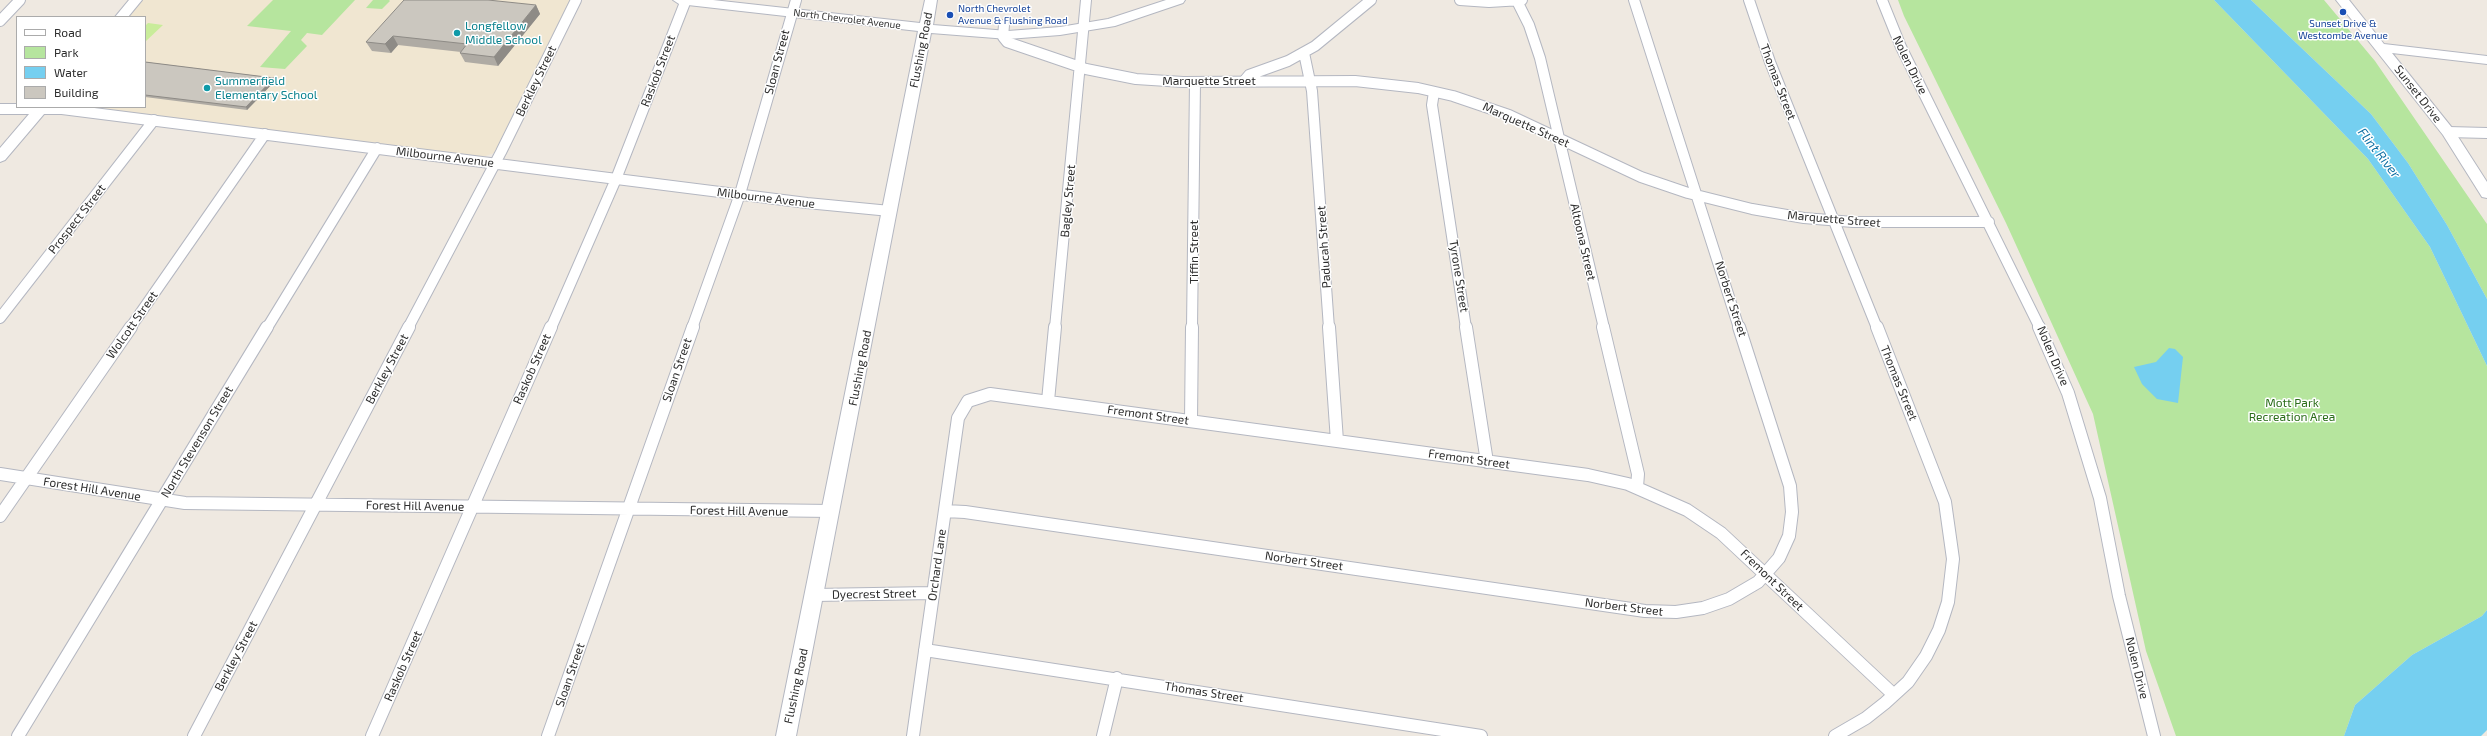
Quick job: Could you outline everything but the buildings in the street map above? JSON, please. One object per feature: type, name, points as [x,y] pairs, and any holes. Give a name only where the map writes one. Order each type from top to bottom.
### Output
[{"type":"street","points":[[0,21],[20,0]]},
{"type":"street","points":[[122,16],[136,0]]},
{"type":"street","name":"Berkley Street","points":[[194,736],[495,163],[576,0]]},
{"type":"street","name":"North Chevrolet Avenue","points":[[684,0],[794,6]]},
{"type":"street","name":"Raskob Street","points":[[372,736],[616,179],[684,0]]},
{"type":"street","name":"North Chevrolet Avenue","points":[[754,0],[927,23],[1003,30],[1128,18],[1179,0]]},
{"type":"street","name":"Flushing Road","points":[[786,736],[832,511],[931,0]]},
{"type":"street","name":"Bagley Street","points":[[1048,401],[1086,0]]},
{"type":"street","name":"North Chevrolet Avenue","points":[[1084,23],[1152,0]]},
{"type":"street","points":[[1244,81],[1249,75],[1304,53],[1329,37],[1370,1],[1382,0]]},
{"type":"street","points":[[1460,0],[1489,2],[1520,0]]},
{"type":"street","name":"Altoona Street","points":[[1520,0],[1538,52],[1559,139],[1638,474],[1637,487]]},
{"type":"street","name":"Norbert Street","points":[[944,511],[995,516],[1645,611],[1676,612],[1711,606],[1740,594],[1767,575],[1779,558],[1790,531],[1792,512],[1790,486],[1698,195],[1634,0]]},
{"type":"street","name":"Thomas Street","points":[[1749,0],[1770,62],[1932,465],[1942,492],[1951,533],[1951,577],[1942,621],[1921,664],[1894,695],[1866,718],[1835,736]]},
{"type":"street","name":"Nolen Drive","points":[[1882,0],[1903,51],[1989,222],[2053,354],[2084,440],[2100,498],[2119,596],[2154,736]]},
{"type":"street","name":"Sunset Drive","points":[[2342,0],[2448,132],[2487,193]]},
{"type":"street","name":"Sloan Street","points":[[548,736],[740,194],[794,6]]},
{"type":"street","name":"Marquette Street","points":[[1003,30],[1007,42],[1080,67],[1136,79],[1195,82],[1374,82],[1434,92],[1501,111],[1621,169],[1698,195],[1768,212],[1834,221],[1896,223],[1989,222]]},
{"type":"street","points":[[2382,48],[2487,60]]},
{"type":"street","name":"Paducah Street","points":[[1304,53],[1311,81],[1337,441]]},
{"type":"street","name":"Tiffin Street","points":[[1191,421],[1195,82]]},
{"type":"street","name":"Tyrone Street","points":[[1434,92],[1432,105],[1487,462]]},
{"type":"street","name":"Milbourne Avenue","points":[[0,109],[21,108]]},
{"type":"street","points":[[0,157],[41,108]]},
{"type":"street","name":"Milbourne Avenue","points":[[51,108],[616,179],[890,211]]},
{"type":"street","name":"Prospect Street","points":[[0,318],[154,120]]},
{"type":"street","points":[[2448,132],[2487,133]]},
{"type":"street","name":"Wolcott Street","points":[[0,516],[265,134]]},
{"type":"street","name":"North Stevenson Street","points":[[18,736],[377,148]]},
{"type":"street","name":"Fremont Street","points":[[971,400],[990,394],[1048,401],[1595,476],[1637,487],[1664,498],[1705,521],[1730,540],[1894,695]]},
{"type":"street","name":"Orchard Lane","points":[[913,736],[958,418],[963,407],[971,400]]},
{"type":"street","name":"Forest Hill Avenue","points":[[0,474],[162,500],[185,502],[832,511]]},
{"type":"street","name":"Dyecrest Street","points":[[815,595],[933,593]]},
{"type":"street","name":"Thomas Street","points":[[925,650],[1118,678],[1482,736]]},
{"type":"street","points":[[1103,736],[1118,678]]},
{"type":"shaded area","points":[[142,0],[571,0],[494,153],[483,157],[87,108],[146,108],[146,16],[128,16]]},
{"type":"green space","points":[[273,0],[355,0],[322,35],[307,33],[301,40],[307,46],[285,69],[260,67],[291,31],[247,26]]},
{"type":"green space","points":[[373,0],[390,1],[382,9],[366,8]]},
{"type":"green space","name":"Mott Park Recreation Area","points":[[1898,0],[2214,0],[2368,159],[2430,247],[2487,366],[2487,610],[2482,616],[2412,655],[2355,705],[2344,736],[2176,736],[2146,651],[2093,414],[2006,223],[1904,16]]},
{"type":"green space","points":[[2251,0],[2324,0],[2375,61],[2487,224],[2487,299],[2447,225],[2408,163],[2371,114]]},
{"type":"green space","points":[[148,23],[163,25],[146,41],[146,25]]},
{"type":"water","name":"Flint River","points":[[2214,0],[2251,0],[2371,114],[2408,163],[2447,225],[2487,299],[2487,366],[2430,247],[2368,159]]},
{"type":"water","points":[[2169,348],[2175,349],[2183,357],[2178,403],[2157,399],[2142,384],[2134,367],[2156,362]]},
{"type":"water","points":[[2487,610],[2487,730],[2481,736],[2344,736],[2355,705],[2412,655],[2482,616]]},
{"type":"place","name":"Sunset Drive & Westcombe Avenue","points":[[2343,12]]},
{"type":"place","name":"North Chevrolet Avenue & Flushing Road","points":[[950,15]]},
{"type":"place","name":"Longfellow Middle School","points":[[457,33]]},
{"type":"place","name":"Summerfield Elementary School","points":[[207,88]]}]
